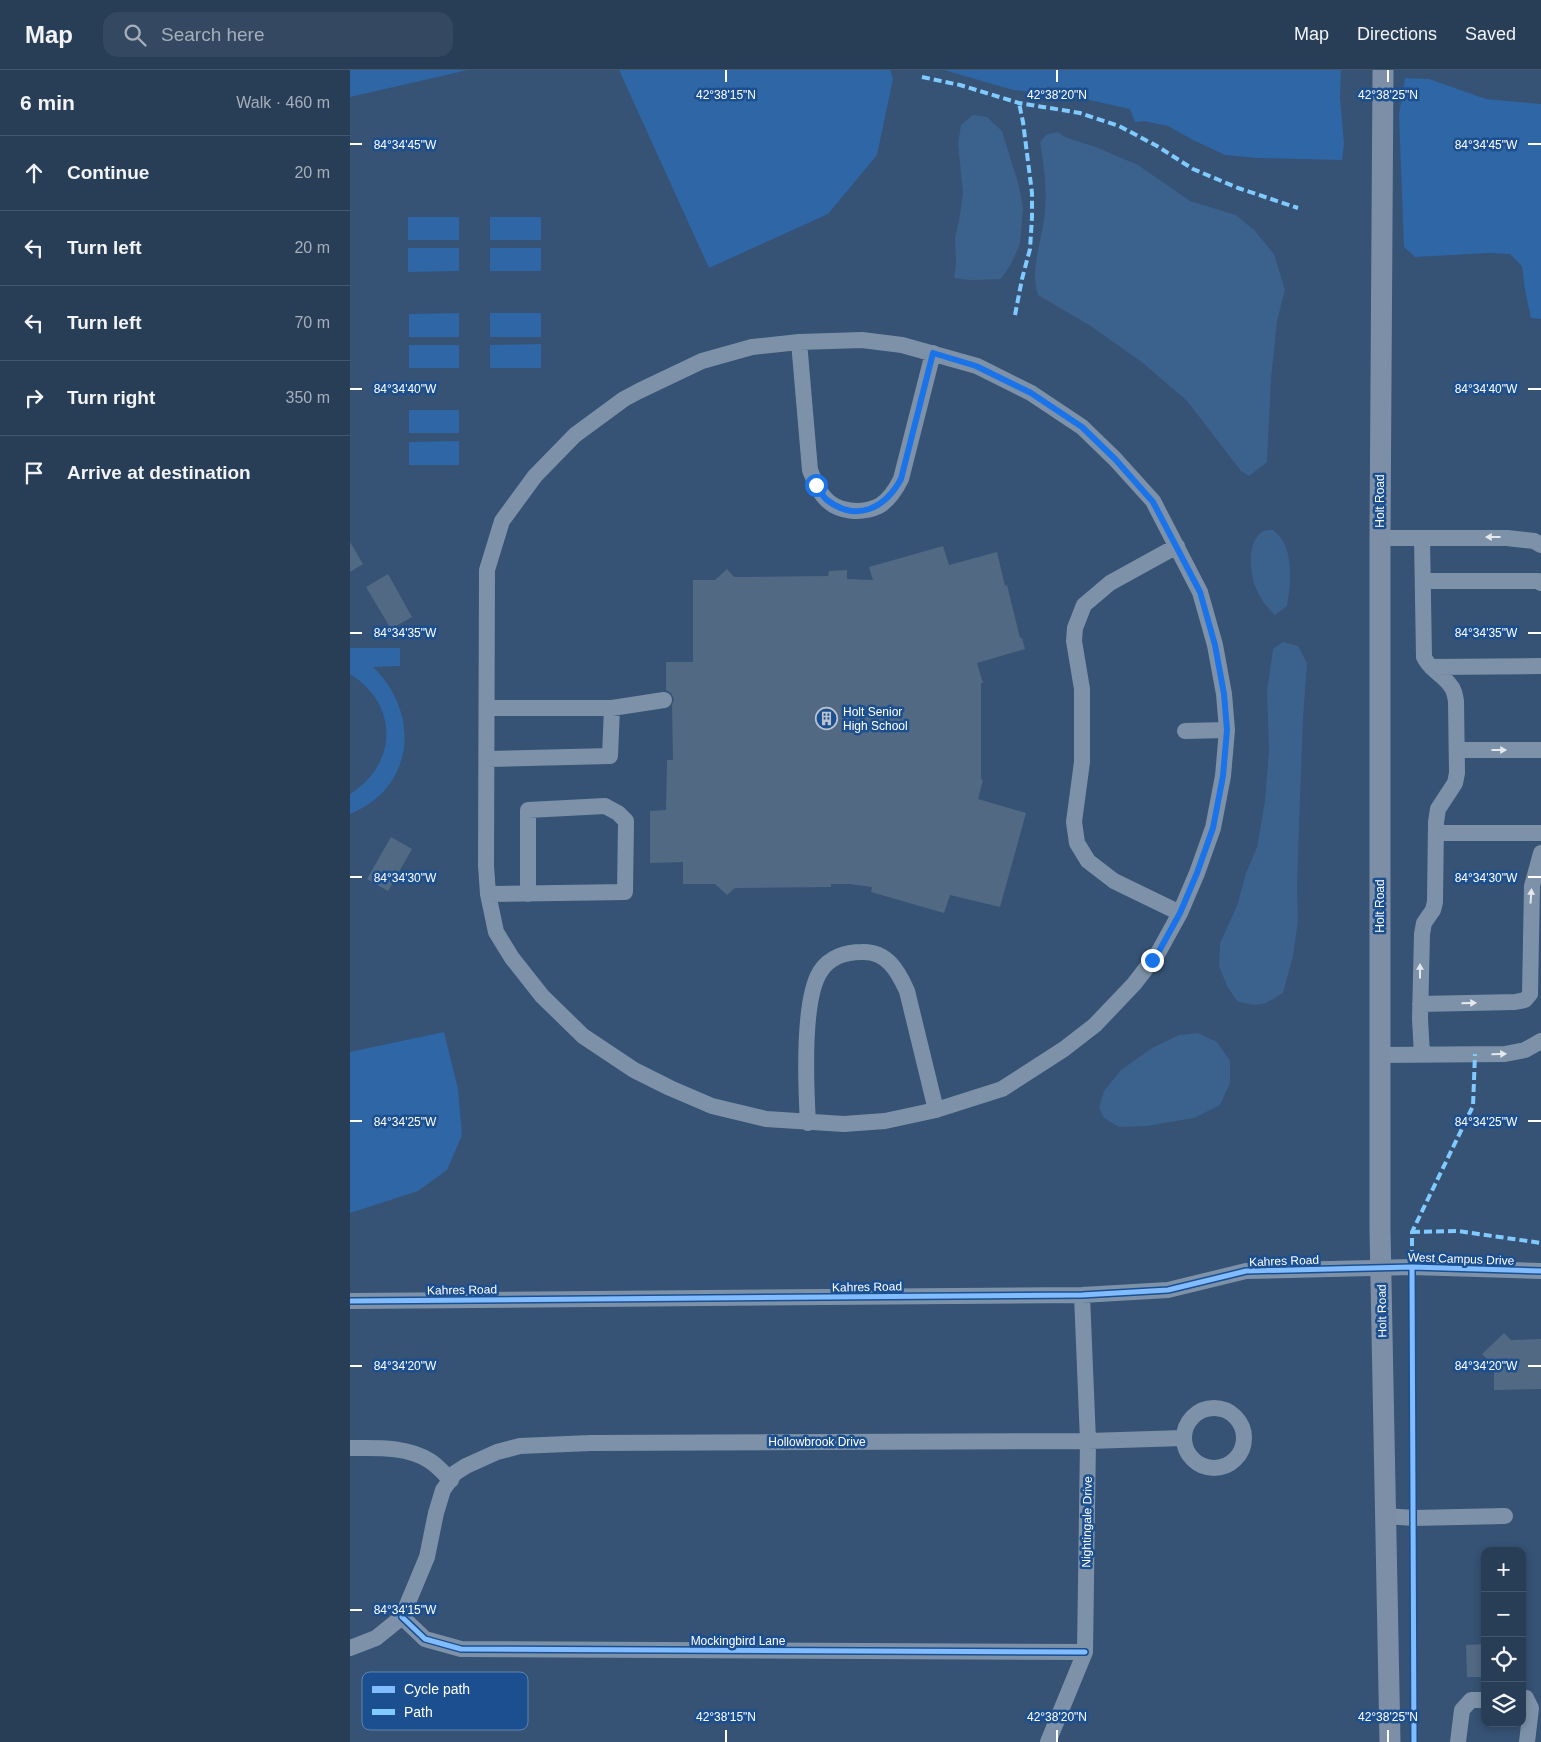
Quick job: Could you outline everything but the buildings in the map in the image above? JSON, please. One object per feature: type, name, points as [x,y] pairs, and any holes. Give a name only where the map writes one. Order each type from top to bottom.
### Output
[{"type":"main road","name":"Holt Road","points":[[1383,70],[1380,538],[1381,1267],[1390,1742]]},
{"type":"street","points":[[862,340],[933,353],[976,366],[1031,393],[1082,427],[1115,459],[1153,502],[1200,592],[1215,645],[1224,694],[1227,730],[1223,776],[1213,828],[1180,913],[1158,953],[1134,984],[1095,1025],[1064,1049],[1002,1089],[936,1110],[885,1121],[844,1124],[766,1119],[712,1106],[634,1070],[583,1036],[542,996],[512,958],[496,932],[488,894],[486,866],[487,570],[502,521],[535,476],[575,435],[624,399],[640,391],[702,361],[752,347],[799,342],[862,340]]},
{"type":"street","points":[[799,342],[810,470],[816,485],[826,499],[839,508],[850,511],[863,510],[880,505],[894,492],[901,479],[933,353]]},
{"type":"street","points":[[1380,538],[1507,538],[1534,541],[1541,545]]},
{"type":"street","points":[[1422,538],[1424,657],[1426,662],[1451,685],[1456,701],[1455,782],[1438,809],[1434,910],[1424,923],[1422,934],[1420,1004],[1422,1055]]},
{"type":"street","points":[[1177,546],[1110,583],[1084,606],[1075,628],[1074,642],[1082,689],[1082,762],[1074,822],[1077,843],[1088,861],[1114,881],[1180,913]]},
{"type":"street","points":[[1423,581],[1538,581],[1541,583]]},
{"type":"street","points":[[1431,667],[1541,666]]},
{"type":"street","points":[[486,708],[612,708],[664,700]]},
{"type":"street","points":[[487,759],[610,756],[612,708]]},
{"type":"street","points":[[1184,731],[1227,730]]},
{"type":"street","points":[[1456,750],[1541,750]]},
{"type":"street","points":[[488,894],[528,894],[625,892],[626,821],[618,813],[605,806],[528,810],[528,894]]},
{"type":"street","points":[[1436,833],[1541,833]]},
{"type":"street","points":[[1420,1004],[1515,1002],[1525,1000],[1530,994],[1532,886],[1541,852]]},
{"type":"street","points":[[808,1123],[806,1083],[812,988],[820,971],[831,960],[847,952],[868,951],[886,958],[899,973],[908,991],[936,1110]]},
{"type":"street","points":[[1381,1055],[1505,1054],[1525,1050],[1541,1041]]},
{"type":"street","name":"West Campus Drive","points":[[1381,1267],[1539,1270]]},
{"type":"street","name":"Kahres Road","points":[[350,1301],[1082,1295],[1168,1290],[1246,1271],[1381,1267]]},
{"type":"street","name":"Nightingale Drive","points":[[1048,1742],[1085,1652],[1088,1441],[1082,1295]]},
{"type":"street","name":"Hollowbrook Drive","points":[[453,1476],[466,1466],[497,1452],[520,1446],[591,1443],[1088,1441],[1184,1438]]},
{"type":"street","points":[[350,1448],[390,1448],[408,1452],[430,1461],[453,1476],[443,1490],[427,1557],[402,1617],[376,1638],[350,1648]]},
{"type":"street","points":[[1385,1516],[1414,1518],[1505,1516]]},
{"type":"street","name":"Mockingbird Lane","points":[[402,1617],[425,1639],[461,1650],[1085,1652]]},
{"type":"street","points":[[1526,1698],[1531,1708],[1527,1742]]},
{"type":"street","points":[[1458,1742],[1462,1710],[1471,1700],[1481,1700]]},
{"type":"shaded area","points":[[350,70],[468,70],[350,97]]},
{"type":"shaded area","points":[[619,70],[890,70],[893,79],[877,155],[828,214],[709,268]]},
{"type":"shaded area","points":[[944,70],[1341,70],[1340,97],[1344,144],[1342,160],[1257,158],[1225,155],[1168,126],[1144,121],[1135,122],[1130,109],[1071,96],[1049,87],[1030,92],[1013,90]]},
{"type":"shaded area","points":[[1405,78],[1429,79],[1486,99],[1541,104],[1541,319],[1531,318],[1522,266],[1510,254],[1489,253],[1415,257],[1404,247],[1399,115]]},
{"type":"shaded area","points":[[973,115],[987,117],[1002,131],[1019,186],[1023,208],[1020,244],[1011,264],[1001,279],[971,280],[954,278],[956,264],[955,238],[963,194],[958,143],[961,125]]},
{"type":"shaded area","points":[[1058,132],[1065,137],[1098,148],[1138,165],[1190,201],[1236,215],[1255,231],[1274,254],[1285,290],[1277,321],[1271,379],[1267,462],[1249,476],[1241,471],[1187,401],[1143,363],[1089,325],[1038,295],[1035,275],[1046,202],[1040,142],[1047,134]]},
{"type":"shaded area","points":[[408,217],[459,217],[459,240],[408,240]]},
{"type":"shaded area","points":[[490,217],[541,217],[541,240],[490,240]]},
{"type":"shaded area","points":[[408,248],[459,248],[459,271],[408,272]]},
{"type":"shaded area","points":[[490,248],[541,248],[541,271],[490,271]]},
{"type":"shaded area","points":[[459,313],[459,337],[409,337],[409,314]]},
{"type":"shaded area","points":[[490,313],[541,313],[541,337],[490,337]]},
{"type":"shaded area","points":[[541,344],[541,368],[490,368],[490,345]]},
{"type":"shaded area","points":[[409,345],[459,345],[459,368],[409,368]]},
{"type":"shaded area","points":[[409,410],[459,410],[459,433],[409,433]]},
{"type":"shaded area","points":[[459,441],[459,465],[409,465],[409,442]]},
{"type":"shaded area","points":[[1273,530],[1285,545],[1290,565],[1290,586],[1287,606],[1275,615],[1263,602],[1257,590],[1253,580],[1251,565],[1252,549],[1257,536],[1264,531]]},
{"type":"shaded area","points":[[1283,642],[1298,646],[1307,663],[1300,798],[1297,888],[1298,921],[1293,956],[1283,993],[1266,1003],[1257,1005],[1237,1001],[1227,986],[1219,966],[1220,943],[1237,906],[1246,873],[1257,847],[1265,801],[1269,750],[1267,691],[1273,649]]},
{"type":"shaded area","points":[[350,648],[400,648],[400,666],[373,667],[388,685],[399,706],[404,727],[404,748],[398,768],[388,787],[372,802],[350,814],[350,794],[366,781],[377,767],[384,751],[386,734],[384,717],[377,701],[366,687],[350,674]]},
{"type":"shaded area","points":[[444,1032],[458,1089],[462,1135],[447,1170],[418,1191],[350,1213],[350,1052]]},
{"type":"shaded area","points":[[1198,1033],[1217,1042],[1230,1061],[1230,1083],[1220,1105],[1194,1118],[1147,1126],[1119,1127],[1104,1118],[1099,1108],[1104,1091],[1121,1070],[1152,1048],[1179,1035]]},
{"type":"marked path","points":[[922,77],[960,85],[1019,103],[1080,113],[1119,126],[1157,146],[1193,169],[1238,188],[1298,208]]},
{"type":"marked path","points":[[1015,315],[1030,249],[1032,217],[1032,193],[1019,103]]},
{"type":"marked path","points":[[1412,1270],[1412,1232],[1473,1106],[1475,1054]]},
{"type":"marked path","points":[[1412,1232],[1458,1231],[1541,1243]]},
{"type":"cycle path","points":[[1412,1267],[1414,1742]]},
{"type":"cycle path","points":[[350,1301],[1082,1295],[1168,1290],[1246,1271],[1412,1267],[1541,1271]]},
{"type":"cycle path","points":[[402,1617],[425,1639],[461,1649],[1085,1652]]},
{"type":"place","name":"Holt Senior High School","points":[[827,719]]},
{"type":"route","points":[[816,485],[826,499],[839,508],[850,511],[863,510],[880,505],[894,492],[901,479],[933,353],[976,366],[1031,393],[1082,427],[1115,459],[1153,502],[1200,592],[1215,645],[1224,694],[1227,730],[1223,776],[1213,828],[1180,913],[1158,953],[1152,960]]}]
